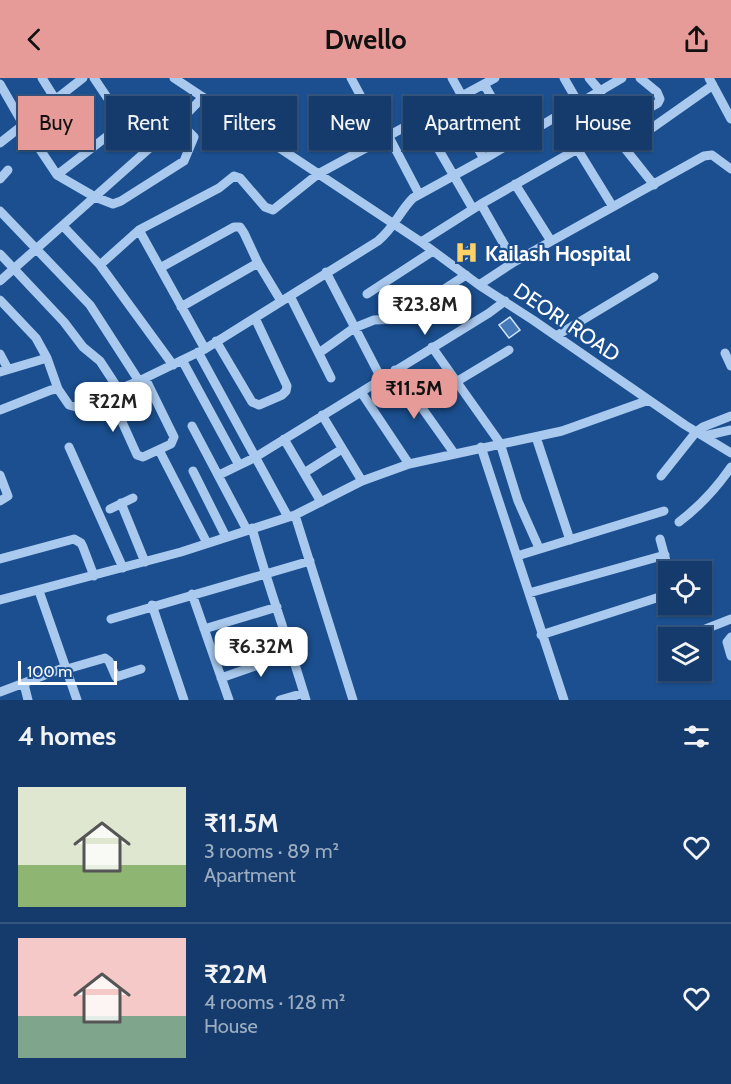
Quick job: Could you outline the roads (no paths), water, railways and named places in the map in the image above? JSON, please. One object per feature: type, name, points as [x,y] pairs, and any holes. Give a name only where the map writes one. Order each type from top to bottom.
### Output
[{"type":"street","points":[[42,78],[55,96]]},
{"type":"street","points":[[59,96],[83,78]]},
{"type":"street","points":[[94,78],[106,96]]},
{"type":"street","points":[[351,78],[361,96]]},
{"type":"street","points":[[452,78],[462,96],[495,78]]},
{"type":"street","points":[[564,78],[574,96]]},
{"type":"street","points":[[589,78],[601,92]]},
{"type":"street","points":[[594,96],[622,78]]},
{"type":"street","points":[[640,78],[657,92],[660,99],[652,105]]},
{"type":"street","name":"DEORI ROAD","points":[[179,79],[202,96]]},
{"type":"street","points":[[652,126],[711,81],[731,119]]},
{"type":"street","points":[[0,84],[18,115]]},
{"type":"street","points":[[484,84],[491,96]]},
{"type":"street","points":[[190,110],[202,98]]},
{"type":"street","points":[[0,142],[18,128]]},
{"type":"street","points":[[190,133],[194,137],[190,147]]},
{"type":"street","points":[[57,175],[106,138]]},
{"type":"street","points":[[391,147],[419,194]]},
{"type":"street","points":[[40,150],[57,175],[95,197],[113,204],[122,201],[184,161],[189,150]]},
{"type":"street","points":[[0,281],[147,150]]},
{"type":"street","name":"DEORI ROAD","points":[[282,150],[421,242],[479,285],[649,400],[731,453]]},
{"type":"street","points":[[100,265],[139,230],[219,188],[234,176],[240,178],[265,207],[273,210],[318,174],[361,150]]},
{"type":"street","points":[[439,150],[453,175],[477,206],[514,262]]},
{"type":"street","points":[[479,150],[484,159]]},
{"type":"street","points":[[0,300],[36,338],[47,358],[58,389],[72,407],[142,380],[216,342],[378,241],[394,225],[404,207],[419,194],[499,150]]},
{"type":"street","points":[[421,242],[477,206],[578,150],[614,207]]},
{"type":"street","points":[[627,150],[654,185]]},
{"type":"street","points":[[479,285],[551,241],[709,155],[720,159],[731,169]]},
{"type":"street","points":[[0,179],[8,170]]},
{"type":"street","points":[[515,184],[551,241]]},
{"type":"street","points":[[0,211],[90,306],[142,380],[174,439],[171,444],[143,457],[137,454],[114,391],[100,361],[83,347],[64,322],[0,254]]},
{"type":"street","points":[[63,226],[100,265],[178,362],[239,465]]},
{"type":"street","points":[[160,268],[234,227],[240,227],[281,301]]},
{"type":"street","points":[[139,230],[182,307],[254,458],[292,516],[310,561],[353,700]]},
{"type":"street","points":[[368,294],[433,252]]},
{"type":"street","points":[[182,307],[258,263]]},
{"type":"street","points":[[326,272],[381,378]]},
{"type":"street","points":[[319,353],[354,328],[378,318],[399,319],[466,275]]},
{"type":"street","points":[[556,336],[654,277]]},
{"type":"street","points":[[290,296],[331,378]]},
{"type":"street","points":[[219,476],[254,458],[505,301]]},
{"type":"street","points":[[216,342],[252,402],[259,405],[282,395],[286,392],[287,386],[255,318]]},
{"type":"street","points":[[432,347],[500,443],[518,501],[539,548]]},
{"type":"street","points":[[456,382],[509,350]]},
{"type":"street","points":[[725,353],[731,366]]},
{"type":"street","points":[[0,354],[4,371],[47,358]]},
{"type":"street","points":[[395,370],[454,453]]},
{"type":"street","points":[[0,410],[58,389]]},
{"type":"street","points":[[361,392],[409,464]]},
{"type":"street","points":[[0,600],[145,562],[292,516],[362,481],[409,464],[536,437],[649,400]]},
{"type":"street","points":[[322,415],[362,481]]},
{"type":"street","points":[[661,476],[700,434],[703,427],[731,416]]},
{"type":"street","points":[[192,426],[249,529],[292,653],[305,696],[280,700]]},
{"type":"street","points":[[700,434],[731,430]]},
{"type":"street","points":[[536,437],[570,540]]},
{"type":"street","points":[[284,439],[321,502]]},
{"type":"street","points":[[69,447],[123,568]]},
{"type":"street","points":[[481,447],[562,700]]},
{"type":"street","points":[[304,473],[342,449]]},
{"type":"street","points":[[159,450],[207,543]]},
{"type":"street","points":[[679,522],[698,507],[719,485],[731,467]]},
{"type":"street","points":[[193,471],[226,537]]},
{"type":"street","points":[[0,475],[8,496],[0,501]]},
{"type":"street","points":[[110,509],[133,498]]},
{"type":"street","points":[[121,503],[145,562]]},
{"type":"street","points":[[517,556],[664,511]]},
{"type":"street","points":[[0,559],[74,539],[81,543],[94,576]]},
{"type":"street","points":[[660,539],[666,561]]},
{"type":"street","points":[[529,593],[664,555]]},
{"type":"street","points":[[111,618],[310,561]]},
{"type":"street","points":[[39,591],[77,700]]},
{"type":"street","points":[[192,594],[229,700]]},
{"type":"street","points":[[541,635],[658,598]]},
{"type":"street","points":[[152,605],[184,700]]},
{"type":"street","points":[[204,628],[277,607]]},
{"type":"street","points":[[711,627],[731,619]]},
{"type":"street","points":[[731,637],[727,642],[731,656]]},
{"type":"street","points":[[221,678],[292,653]]},
{"type":"street","points":[[0,692],[67,668],[105,658],[110,661],[116,677],[141,669]]},
{"type":"street","points":[[24,684],[28,700]]},
{"type":"place","name":"Kailash Hospital","points":[[467,253]]}]
